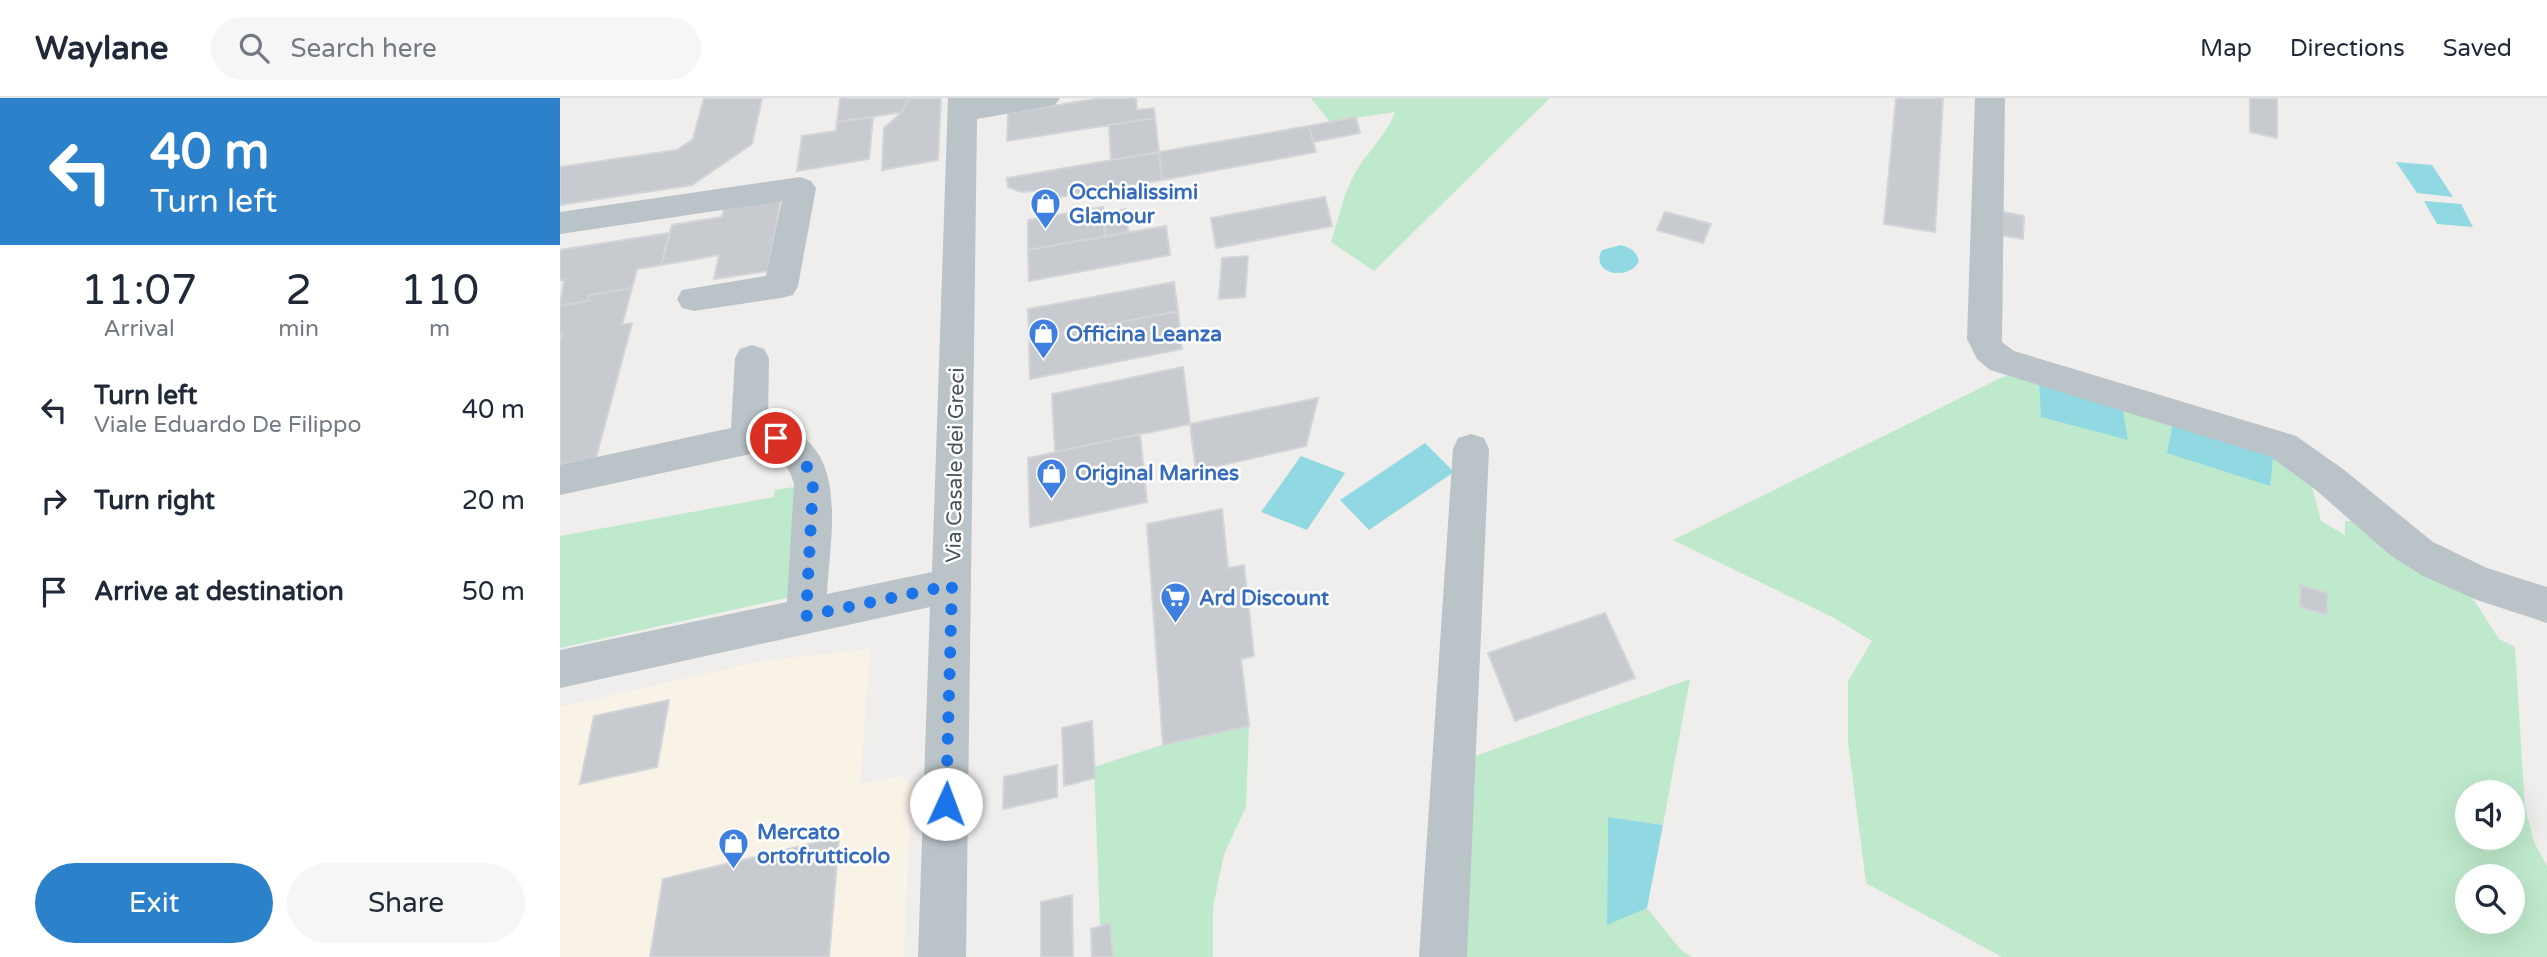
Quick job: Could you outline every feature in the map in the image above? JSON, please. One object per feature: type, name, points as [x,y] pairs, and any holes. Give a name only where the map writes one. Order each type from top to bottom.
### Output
[{"type":"street","points":[[963,105],[1045,98]]},
{"type":"street","points":[[1990,98],[1984,340],[1989,350],[2002,361],[2283,446],[2313,465],[2406,545],[2446,569],[2500,592],[2547,605]]},
{"type":"street","name":"Via Casale dei Greci","points":[[942,957],[963,105]]},
{"type":"street","points":[[560,223],[800,188],[781,286],[694,299]]},
{"type":"street","points":[[748,440],[752,358]]},
{"type":"street","points":[[560,480],[748,440],[776,438],[792,445],[807,464],[813,484],[806,616]]},
{"type":"street","points":[[1443,957],[1471,449]]},
{"type":"street","points":[[560,669],[952,585]]},
{"type":"shaded area","name":"Mercato ortofrutticolo","points":[[870,649],[860,784],[901,776],[911,784],[904,957],[560,957],[560,707],[761,661]]},
{"type":"green space","points":[[1311,98],[1550,98],[1374,271],[1331,242],[1353,176],[1388,127],[1395,112],[1330,122]]},
{"type":"green space","points":[[2013,372],[2039,381],[2128,439],[2122,404],[2174,418],[2269,486],[2274,450],[2301,466],[2313,490],[2321,521],[2345,535],[2345,521],[2360,521],[2468,591],[2499,639],[2515,647],[2523,780],[2455,780],[2455,850],[2525,850],[2525,807],[2534,842],[2547,866],[2547,957],[2002,957],[1866,883],[1848,742],[1848,681],[1872,641],[1834,618],[1673,540]]},
{"type":"green space","points":[[799,486],[791,597],[560,648],[560,536],[774,497],[775,490]]},
{"type":"green space","points":[[1690,679],[1663,825],[1608,817],[1607,924],[1647,908],[1681,950],[1692,957],[1459,957],[1467,759]]},
{"type":"green space","points":[[1249,726],[1246,807],[1224,854],[1213,907],[1213,957],[1113,957],[1110,924],[1100,926],[1094,767],[1159,746]]},
{"type":"water","points":[[2396,162],[2432,165],[2453,197],[2417,193]]},
{"type":"water","points":[[2424,201],[2461,204],[2473,227],[2437,224]]},
{"type":"water","points":[[1621,245],[1633,250],[1639,261],[1627,272],[1605,270],[1599,258],[1602,250]]},
{"type":"water","points":[[2039,381],[2122,404],[2128,440],[2041,417]]},
{"type":"water","points":[[2174,418],[2274,450],[2270,486],[2167,453]]},
{"type":"water","points":[[1425,443],[1454,472],[1369,530],[1340,500]]},
{"type":"water","points":[[1301,456],[1345,473],[1307,530],[1261,512]]},
{"type":"water","points":[[1608,817],[1663,825],[1647,908],[1607,925]]},
{"type":"building","points":[[704,98],[762,98],[752,144],[692,185],[560,205],[560,167],[677,150],[693,139]]},
{"type":"building","points":[[840,98],[909,98],[902,112],[837,122]]},
{"type":"building","points":[[909,98],[941,98],[938,160],[882,170],[884,128],[902,112]]},
{"type":"building","points":[[1101,98],[1136,98],[1137,110],[1154,108],[1155,118],[1007,141],[1008,113]]},
{"type":"building","points":[[1896,98],[1943,98],[1935,232],[1884,224]]},
{"type":"building","points":[[2250,98],[2277,98],[2277,138],[2250,132]]},
{"type":"building","points":[[873,117],[869,159],[797,171],[802,136],[836,131],[837,122]]},
{"type":"building","points":[[1356,117],[1360,133],[1313,142],[1309,126]]},
{"type":"building","points":[[1155,118],[1159,152],[1111,160],[1109,125]]},
{"type":"building","points":[[1309,126],[1316,152],[1162,180],[1159,152]]},
{"type":"building","points":[[1159,152],[1162,180],[1046,199],[1046,190],[1022,192],[1008,187],[1007,178]]},
{"type":"building","points":[[1325,197],[1332,226],[1216,248],[1211,218]]},
{"type":"building","points":[[781,198],[768,271],[714,279],[719,255],[661,265],[672,225],[722,217],[724,207]]},
{"type":"building","points":[[1103,207],[1105,236],[1028,250],[1028,220]]},
{"type":"building","points":[[1126,209],[1128,232],[1105,236],[1104,213]]},
{"type":"building","points":[[1665,212],[1711,224],[1703,243],[1657,230]]},
{"type":"building","points":[[2003,212],[2024,216],[2023,239],[2001,235]]},
{"type":"building","points":[[1166,226],[1170,255],[1029,281],[1028,250]]},
{"type":"building","points":[[669,233],[661,265],[637,269],[632,288],[589,295],[588,301],[560,306],[564,280],[560,280],[560,250]]},
{"type":"building","points":[[1248,256],[1245,297],[1219,299],[1222,258]]},
{"type":"building","points":[[1174,282],[1178,311],[1029,340],[1028,309]]},
{"type":"building","points":[[632,288],[622,325],[632,323],[596,458],[560,465],[560,306],[588,301],[589,295]]},
{"type":"building","points":[[1178,311],[1182,349],[1030,379],[1029,340]]},
{"type":"building","points":[[1183,367],[1190,424],[1055,452],[1052,394]]},
{"type":"building","points":[[1318,398],[1306,446],[1196,471],[1190,424]]},
{"type":"building","points":[[1140,434],[1147,502],[1030,527],[1028,458]]},
{"type":"building","points":[[1222,509],[1228,568],[1244,565],[1254,656],[1241,659],[1249,726],[1163,745],[1147,524]]},
{"type":"building","points":[[2300,585],[2327,593],[2327,615],[2300,607]]},
{"type":"building","points":[[1605,613],[1635,678],[1515,721],[1488,653]]},
{"type":"building","points":[[669,700],[657,767],[580,784],[594,716]]},
{"type":"building","points":[[1092,721],[1095,778],[1064,786],[1062,728]]},
{"type":"building","points":[[1057,765],[1057,797],[1003,809],[1004,777]]},
{"type":"building","points":[[839,837],[829,957],[650,957],[663,879]]},
{"type":"building","points":[[1072,895],[1073,957],[1041,957],[1041,902]]},
{"type":"building","points":[[1110,923],[1113,957],[1092,957],[1091,929]]},
{"type":"place","name":"Occhialissimi Glamour","points":[[1046,231]]},
{"type":"place","name":"Officina Leanza","points":[[1043,361]]},
{"type":"place","name":"Original Marines","points":[[1052,500]]},
{"type":"place","name":"Ard Discount","points":[[1176,625]]},
{"type":"place","name":"Mercato ortofrutticolo","points":[[734,871]]},
{"type":"route","points":[[776,438],[792,445],[807,464],[813,484],[806,616],[952,585],[946,804]]}]
